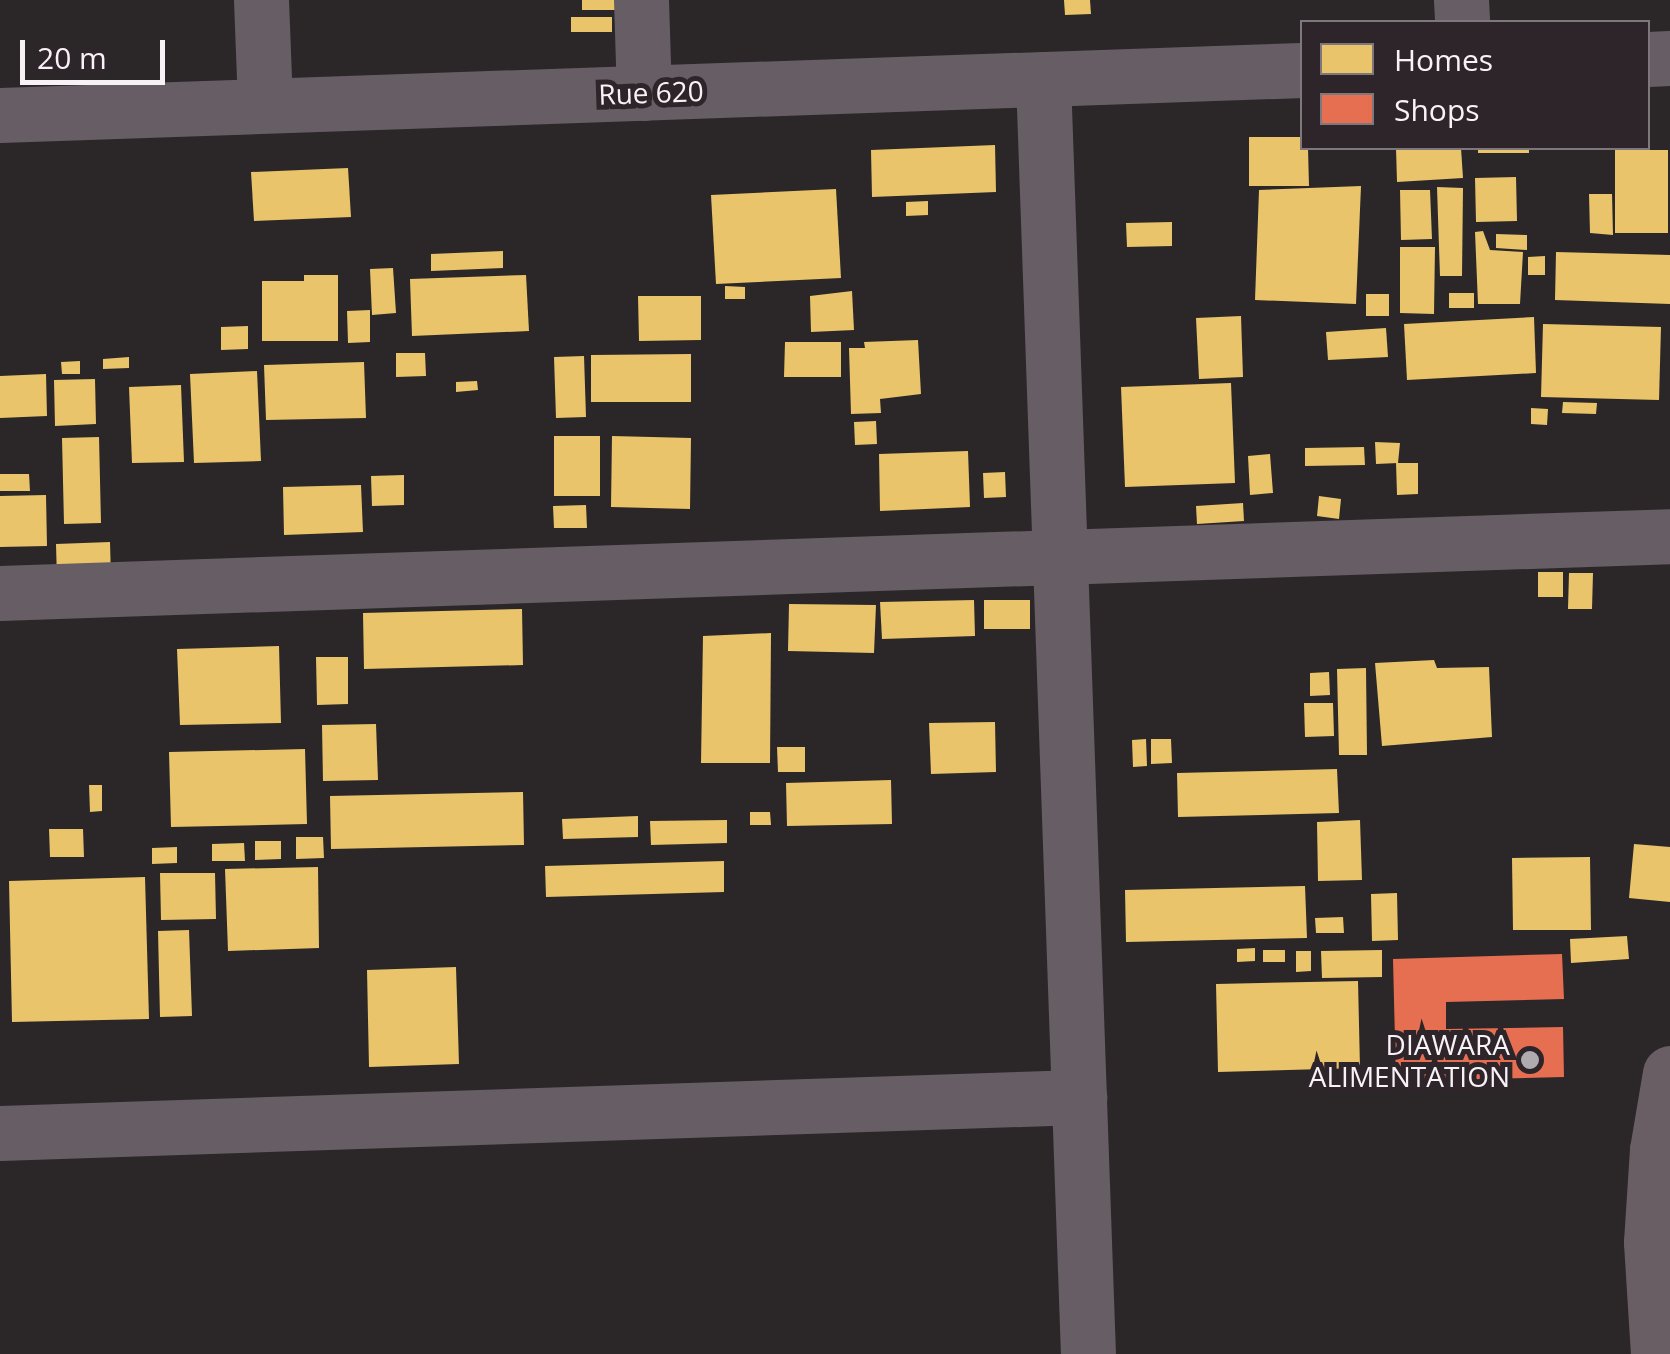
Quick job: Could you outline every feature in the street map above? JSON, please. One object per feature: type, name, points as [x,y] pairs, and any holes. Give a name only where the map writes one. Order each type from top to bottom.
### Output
[{"type":"main road","points":[[1658,1354],[1651,1242],[1656,1150],[1670,1072]]},
{"type":"street","points":[[261,0],[265,105]]},
{"type":"street","points":[[641,0],[644,92]]},
{"type":"street","name":"Rue 620","points":[[0,114],[1300,70]]},
{"type":"street","points":[[1044,79],[1088,1354]]},
{"type":"street","points":[[0,593],[1670,536]]},
{"type":"street","points":[[0,1133],[1079,1096]]},
{"type":"building: Homes","points":[[582,0],[618,0],[618,10],[582,10]]},
{"type":"building: Homes","points":[[1064,0],[1090,0],[1091,14],[1065,15]]},
{"type":"building: Homes","points":[[571,17],[612,17],[612,32],[571,32]]},
{"type":"building: Homes","points":[[1249,137],[1300,137],[1300,150],[1308,150],[1309,186],[1249,186]]},
{"type":"building: Homes","points":[[995,145],[996,192],[872,197],[871,150]]},
{"type":"building: Homes","points":[[1396,150],[1461,150],[1463,178],[1397,182]]},
{"type":"building: Homes","points":[[1478,150],[1529,150],[1529,153]]},
{"type":"building: Homes","points":[[1615,150],[1668,150],[1668,233],[1615,233]]},
{"type":"building: Homes","points":[[348,168],[351,217],[254,221],[251,172]]},
{"type":"building: Homes","points":[[1516,177],[1517,221],[1476,222],[1475,178]]},
{"type":"building: Homes","points":[[1361,186],[1356,304],[1255,300],[1259,190]]},
{"type":"building: Homes","points":[[1437,187],[1463,188],[1462,276],[1440,276]]},
{"type":"building: Homes","points":[[836,189],[841,278],[716,284],[711,195]]},
{"type":"building: Homes","points":[[1400,190],[1430,190],[1432,239],[1401,240]]},
{"type":"building: Homes","points":[[1589,194],[1612,194],[1613,235],[1590,233]]},
{"type":"building: Homes","points":[[928,201],[928,215],[906,216],[906,202]]},
{"type":"building: Homes","points":[[1172,222],[1172,246],[1127,247],[1126,223]]},
{"type":"building: Homes","points":[[1483,231],[1490,250],[1523,252],[1520,304],[1478,304],[1475,232]]},
{"type":"building: Homes","points":[[1496,234],[1527,235],[1527,250],[1496,248]]},
{"type":"building: Homes","points":[[1400,247],[1435,247],[1434,314],[1400,313]]},
{"type":"building: Homes","points":[[503,251],[503,268],[431,271],[431,254]]},
{"type":"building: Homes","points":[[1556,252],[1670,255],[1670,304],[1555,300]]},
{"type":"building: Homes","points":[[1545,256],[1545,275],[1528,275],[1528,257]]},
{"type":"building: Homes","points":[[393,268],[396,313],[372,315],[370,269]]},
{"type":"building: Homes","points":[[304,275],[338,275],[338,341],[262,341],[262,281],[304,281]]},
{"type":"building: Homes","points":[[526,275],[529,331],[412,336],[410,279]]},
{"type":"building: Homes","points":[[725,286],[745,287],[745,299],[725,299]]},
{"type":"building: Homes","points":[[852,291],[854,330],[811,332],[810,296]]},
{"type":"building: Homes","points":[[1449,293],[1474,293],[1474,308],[1449,308]]},
{"type":"building: Homes","points":[[1366,294],[1389,294],[1389,316],[1366,316]]},
{"type":"building: Homes","points":[[638,296],[701,296],[701,340],[639,341]]},
{"type":"building: Homes","points":[[370,310],[370,342],[348,343],[347,311]]},
{"type":"building: Homes","points":[[1241,316],[1243,377],[1199,379],[1196,318]]},
{"type":"building: Homes","points":[[1534,317],[1536,373],[1407,380],[1404,324]]},
{"type":"building: Homes","points":[[1543,324],[1661,327],[1659,400],[1541,397]]},
{"type":"building: Homes","points":[[248,326],[248,349],[221,350],[221,327]]},
{"type":"building: Homes","points":[[1386,328],[1388,357],[1328,360],[1326,332]]},
{"type":"building: Homes","points":[[918,340],[921,394],[880,399],[881,413],[851,414],[849,348],[865,348],[864,342]]},
{"type":"building: Homes","points":[[785,342],[841,342],[841,377],[784,377]]},
{"type":"building: Homes","points":[[396,353],[425,353],[426,376],[396,377]]},
{"type":"building: Homes","points":[[691,354],[691,402],[591,402],[591,355]]},
{"type":"building: Homes","points":[[584,356],[586,417],[556,418],[554,357]]},
{"type":"building: Homes","points":[[129,357],[129,368],[103,369],[103,359]]},
{"type":"building: Homes","points":[[80,361],[80,374],[62,374],[61,362]]},
{"type":"building: Homes","points":[[364,362],[366,418],[266,420],[264,365]]},
{"type":"building: Homes","points":[[257,371],[261,461],[194,463],[190,374]]},
{"type":"building: Homes","points":[[46,374],[47,416],[0,418],[0,376]]},
{"type":"building: Homes","points":[[95,379],[96,424],[55,426],[54,380]]},
{"type":"building: Homes","points":[[477,381],[478,390],[456,392],[456,382]]},
{"type":"building: Homes","points":[[1231,383],[1235,483],[1125,487],[1121,387]]},
{"type":"building: Homes","points":[[181,385],[184,462],[132,463],[129,387]]},
{"type":"building: Homes","points":[[1563,402],[1597,403],[1596,414],[1562,413]]},
{"type":"building: Homes","points":[[1531,408],[1548,409],[1547,425],[1531,424]]},
{"type":"building: Homes","points":[[876,421],[877,444],[855,445],[854,422]]},
{"type":"building: Homes","points":[[554,436],[600,436],[600,496],[554,496]]},
{"type":"building: Homes","points":[[612,436],[691,438],[690,509],[611,507]]},
{"type":"building: Homes","points":[[99,437],[101,523],[64,524],[62,438]]},
{"type":"building: Homes","points":[[1375,442],[1400,443],[1398,463],[1376,464]]},
{"type":"building: Homes","points":[[1364,447],[1365,465],[1305,466],[1305,448]]},
{"type":"building: Homes","points":[[968,451],[970,507],[880,511],[879,454]]},
{"type":"building: Homes","points":[[1270,454],[1273,493],[1250,495],[1248,456]]},
{"type":"building: Homes","points":[[1396,463],[1418,463],[1418,494],[1397,495]]},
{"type":"building: Homes","points":[[1005,472],[1006,497],[984,498],[983,473]]},
{"type":"building: Homes","points":[[0,474],[29,474],[30,491],[0,491]]},
{"type":"building: Homes","points":[[404,475],[404,505],[372,506],[371,476]]},
{"type":"building: Homes","points":[[361,485],[363,532],[284,535],[283,487]]},
{"type":"building: Homes","points":[[46,495],[47,546],[0,547],[0,496]]},
{"type":"building: Homes","points":[[1319,496],[1341,499],[1339,519],[1317,516]]},
{"type":"building: Homes","points":[[1243,503],[1244,521],[1197,524],[1196,506]]},
{"type":"building: Homes","points":[[586,505],[587,528],[554,528],[553,506]]},
{"type":"building: Homes","points":[[110,542],[111,578],[57,580],[56,544]]},
{"type":"building: Homes","points":[[1538,572],[1563,572],[1563,597],[1538,597]]},
{"type":"building: Homes","points":[[1569,573],[1593,573],[1592,609],[1568,609]]},
{"type":"building: Homes","points":[[974,600],[975,636],[882,639],[880,602]]},
{"type":"building: Homes","points":[[984,600],[1030,600],[1030,629],[984,629]]},
{"type":"building: Homes","points":[[789,604],[876,605],[874,653],[788,651]]},
{"type":"building: Homes","points":[[522,609],[523,665],[364,669],[363,613]]},
{"type":"building: Homes","points":[[771,633],[770,763],[701,763],[703,636]]},
{"type":"building: Homes","points":[[279,646],[281,723],[180,725],[177,649]]},
{"type":"building: Homes","points":[[316,657],[348,657],[348,704],[317,705]]},
{"type":"building: Homes","points":[[1434,660],[1437,668],[1489,667],[1492,737],[1382,746],[1375,663]]},
{"type":"building: Homes","points":[[1366,668],[1367,755],[1339,755],[1337,669]]},
{"type":"building: Homes","points":[[1329,672],[1330,695],[1310,696],[1310,673]]},
{"type":"building: Homes","points":[[1304,703],[1333,703],[1334,736],[1305,737]]},
{"type":"building: Homes","points":[[995,722],[996,772],[931,774],[929,723]]},
{"type":"building: Homes","points":[[376,724],[378,780],[323,781],[322,725]]},
{"type":"building: Homes","points":[[1146,739],[1147,766],[1133,767],[1132,740]]},
{"type":"building: Homes","points":[[1151,739],[1171,739],[1172,763],[1151,764]]},
{"type":"building: Homes","points":[[777,747],[805,747],[805,772],[778,772]]},
{"type":"building: Homes","points":[[305,749],[307,824],[171,827],[169,752]]},
{"type":"building: Homes","points":[[1337,769],[1339,813],[1178,817],[1177,773]]},
{"type":"building: Homes","points":[[891,780],[892,824],[787,826],[786,783]]},
{"type":"building: Homes","points":[[89,785],[102,785],[102,811],[90,812]]},
{"type":"building: Homes","points":[[523,792],[524,845],[331,849],[330,796]]},
{"type":"building: Homes","points":[[750,812],[770,812],[771,825],[750,825]]},
{"type":"building: Homes","points":[[638,816],[638,837],[563,839],[562,819]]},
{"type":"building: Homes","points":[[727,820],[727,843],[651,845],[650,821]]},
{"type":"building: Homes","points":[[1360,820],[1362,880],[1318,881],[1317,822]]},
{"type":"building: Homes","points":[[49,829],[83,829],[84,857],[50,857]]},
{"type":"building: Homes","points":[[296,837],[323,837],[324,858],[296,859]]},
{"type":"building: Homes","points":[[255,841],[281,841],[281,859],[255,860]]},
{"type":"building: Homes","points":[[244,843],[245,861],[212,861],[212,844]]},
{"type":"building: Homes","points":[[1634,844],[1670,847],[1670,902],[1629,898]]},
{"type":"building: Homes","points":[[177,847],[177,863],[152,864],[152,848]]},
{"type":"building: Homes","points":[[1590,857],[1591,930],[1513,930],[1512,858]]},
{"type":"building: Homes","points":[[724,861],[724,892],[546,897],[545,866]]},
{"type":"building: Homes","points":[[318,867],[319,948],[228,951],[225,869]]},
{"type":"building: Homes","points":[[160,873],[215,873],[216,919],[161,920]]},
{"type":"building: Homes","points":[[145,877],[149,1019],[12,1022],[9,881]]},
{"type":"building: Homes","points":[[1305,886],[1307,938],[1126,942],[1125,890]]},
{"type":"building: Homes","points":[[1397,893],[1398,940],[1372,941],[1371,894]]},
{"type":"building: Homes","points":[[1343,917],[1344,933],[1316,933],[1315,918]]},
{"type":"building: Homes","points":[[189,930],[192,1016],[160,1017],[158,931]]},
{"type":"building: Homes","points":[[1627,936],[1629,959],[1571,963],[1570,939]]},
{"type":"building: Homes","points":[[1255,948],[1255,961],[1237,962],[1237,949]]},
{"type":"building: Homes","points":[[1263,950],[1285,950],[1285,962],[1263,962]]},
{"type":"building: Homes","points":[[1382,950],[1382,977],[1322,978],[1321,951]]},
{"type":"building: Homes","points":[[1296,951],[1311,951],[1311,971],[1296,972]]},
{"type":"building: Homes","points":[[456,967],[459,1064],[369,1067],[367,970]]},
{"type":"building: Homes","points":[[1358,981],[1360,1068],[1218,1072],[1216,984]]},
{"type":"building: Shops","points":[[1562,954],[1564,999],[1446,1002],[1446,1029],[1563,1027],[1564,1077],[1396,1081],[1393,959]]},
{"type":"place","name":"DIAWARA ALIMENTATION","points":[[1530,1060]]}]
